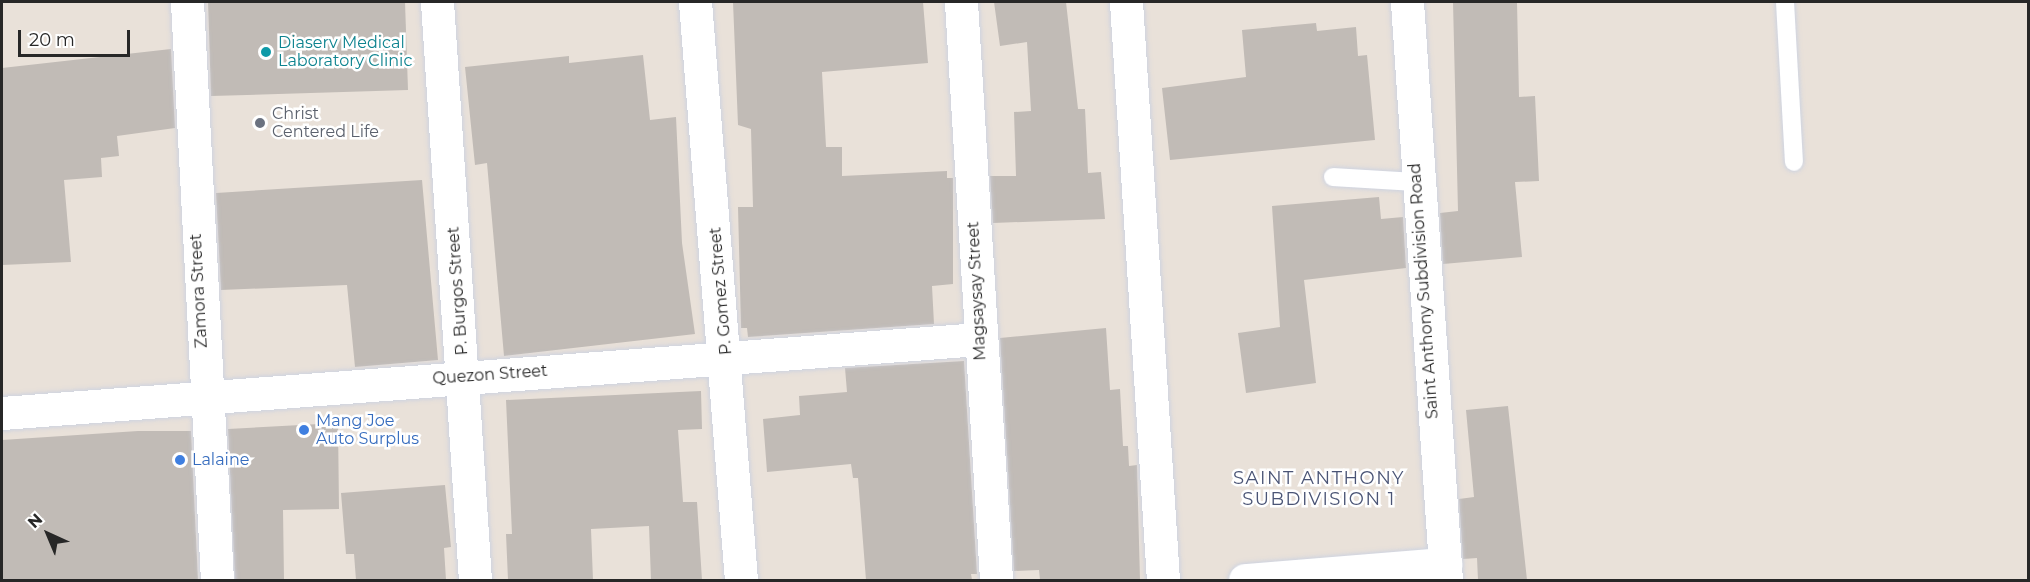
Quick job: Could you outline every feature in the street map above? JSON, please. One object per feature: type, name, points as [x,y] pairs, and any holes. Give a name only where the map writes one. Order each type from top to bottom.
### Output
[{"type":"street","name":"Zamora Street","points":[[187,2],[204,400],[217,580]]},
{"type":"street","name":"P. Burgos Street","points":[[437,2],[464,376],[475,580]]},
{"type":"street","name":"P. Gomez Street","points":[[695,2],[727,360],[741,580]]},
{"type":"street","name":"Magsaysay Street","points":[[961,2],[979,339],[996,580]]},
{"type":"street","points":[[1126,2],[1163,580]]},
{"type":"street","name":"Saint Anthony Subdivision Road","points":[[1407,2],[1415,182],[1446,572]]},
{"type":"street","name":"Quezon Street","points":[[2,414],[204,400],[464,376],[727,360],[979,339]]},
{"type":"street","points":[[1245,580],[1446,572]]},
{"type":"lane","points":[[1785,2],[1794,162]]},
{"type":"lane","points":[[1333,177],[1415,182]]},
{"type":"building","points":[[208,2],[405,2],[408,90],[211,96]]},
{"type":"building","points":[[733,2],[923,2],[928,63],[822,72],[826,147],[842,147],[842,176],[947,171],[947,178],[953,178],[953,284],[932,286],[934,324],[748,337],[747,328],[741,328],[738,207],[753,207],[751,129],[738,125]]},
{"type":"building","points":[[994,2],[1066,2],[1078,109],[1085,109],[1088,173],[1101,172],[1105,219],[993,223],[990,176],[1016,176],[1014,112],[1031,111],[1027,42],[1000,46]]},
{"type":"building","points":[[1453,2],[1517,2],[1519,97],[1535,96],[1539,181],[1515,182],[1522,257],[1443,264],[1440,213],[1458,211]]},
{"type":"building","points":[[1316,23],[1317,31],[1356,27],[1358,56],[1367,55],[1375,140],[1170,160],[1162,88],[1246,77],[1242,30]]},
{"type":"building","points":[[171,49],[175,128],[117,136],[119,156],[101,158],[102,177],[64,180],[71,262],[2,265],[2,68]]},
{"type":"building","points":[[643,55],[650,120],[676,117],[682,243],[695,334],[504,356],[487,163],[475,165],[465,67],[569,56],[569,63]]},
{"type":"building","points":[[422,180],[438,360],[355,367],[347,285],[221,290],[216,193]]},
{"type":"building","points":[[1379,197],[1381,219],[1403,217],[1406,268],[1304,280],[1316,383],[1246,393],[1238,333],[1280,327],[1272,206]]},
{"type":"building","points":[[1106,328],[1110,390],[1120,389],[1123,446],[1128,446],[1129,466],[1137,465],[1140,580],[1040,580],[1039,570],[1014,571],[1000,338]]},
{"type":"building","points":[[964,361],[977,574],[971,574],[972,580],[866,580],[858,478],[853,478],[851,464],[767,472],[763,419],[800,415],[799,396],[847,392],[845,368]]},
{"type":"building","points":[[701,391],[702,429],[678,430],[683,502],[697,502],[702,580],[651,580],[649,526],[591,529],[593,580],[508,580],[506,534],[512,534],[506,400]]},
{"type":"building","points":[[1508,406],[1527,580],[1478,580],[1477,558],[1463,559],[1459,499],[1474,497],[1466,410]]},
{"type":"building","points":[[338,423],[339,509],[283,510],[284,580],[235,580],[228,429]]},
{"type":"building","points":[[138,431],[191,431],[198,580],[2,580],[2,440]]},
{"type":"building","points":[[445,485],[451,547],[444,548],[446,580],[356,580],[354,554],[346,554],[341,493]]},
{"type":"place","name":"Diaserv Medical Laboratory Clinic","points":[[266,52]]},
{"type":"place","name":"Christ Centered Life","points":[[260,123]]},
{"type":"place","name":"Mang Joe Auto Surplus","points":[[304,430]]},
{"type":"place","name":"Lalaine","points":[[180,460]]},
{"type":"district","name":"SAINT ANTHONY SUBDIVISION 1","points":[[1319,489]]}]
